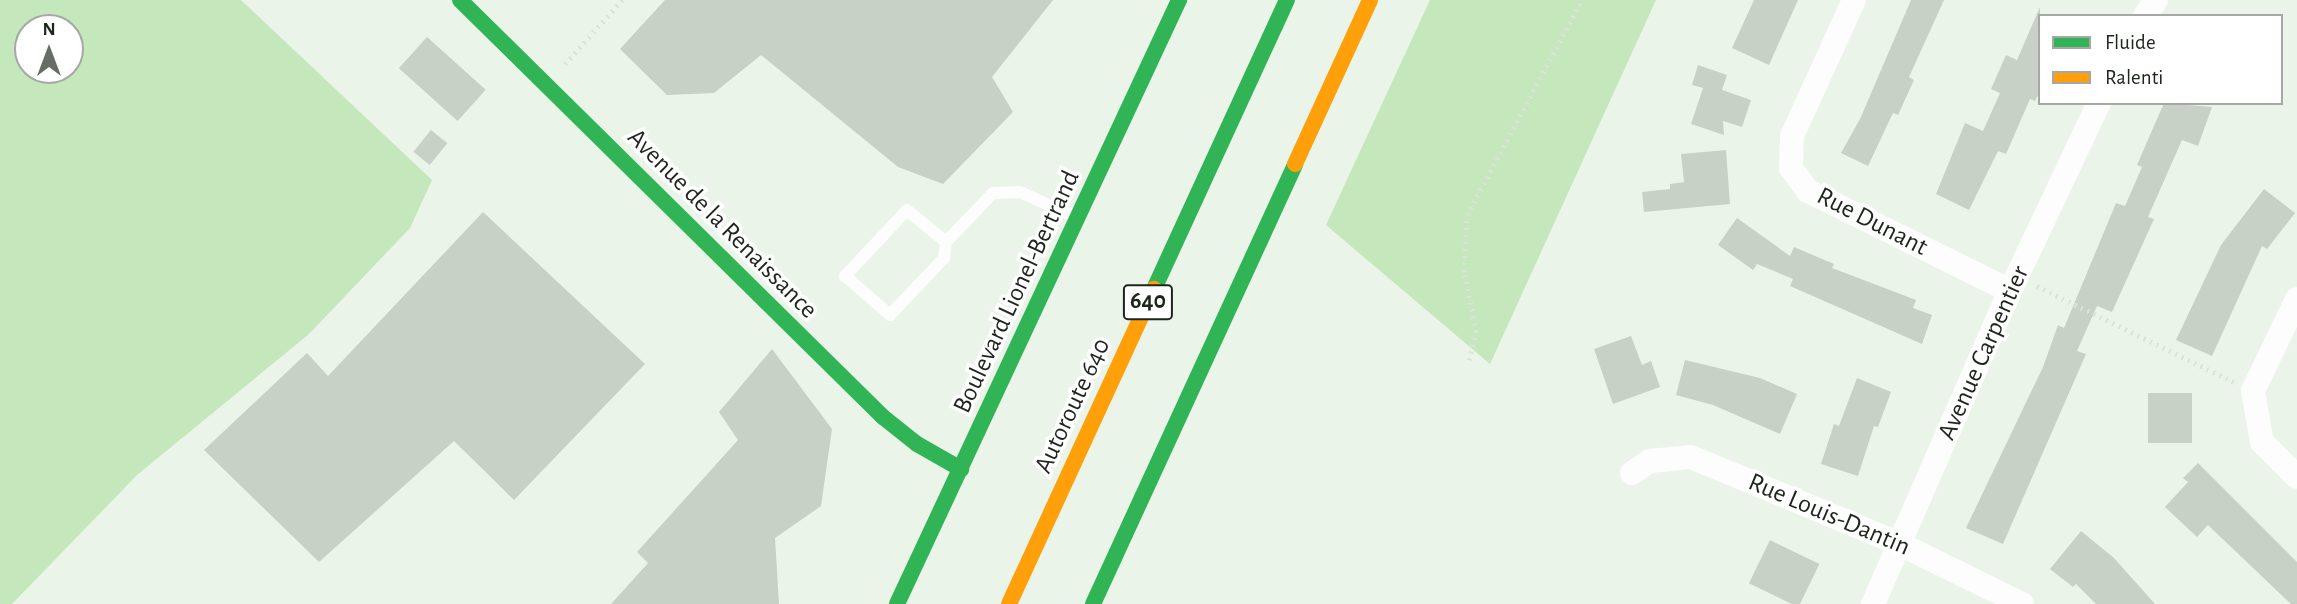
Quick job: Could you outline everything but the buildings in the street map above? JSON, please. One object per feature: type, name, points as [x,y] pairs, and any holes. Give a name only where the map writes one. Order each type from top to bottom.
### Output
[{"type":"main road","name":"Avenue de la Renaissance","points":[[460,0],[883,417],[917,444],[961,469]]},
{"type":"main road","name":"Boulevard Lionel-Bertrand","points":[[897,604],[1179,0]]},
{"type":"main road","name":"Autoroute 640","points":[[1009,604],[1287,0]]},
{"type":"main road","points":[[1093,604],[1370,0]]},
{"type":"street","name":"Rue Dunant","points":[[1854,0],[1791,136],[1791,168],[1808,191],[2014,284]]},
{"type":"street","name":"Avenue Carpentier","points":[[1873,604],[2014,284],[2098,105]]},
{"type":"street","points":[[2297,299],[2253,391],[2262,442],[2297,477]]},
{"type":"street","name":"Rue Louis-Dantin","points":[[1632,473],[1650,461],[1691,457],[1900,544],[2022,604]]},
{"type":"lane","points":[[946,242],[907,210],[845,276],[890,315],[944,258],[946,242],[985,199],[1002,190],[1020,192],[1079,218]]},
{"type":"path","points":[[546,85],[622,0]]},
{"type":"path","points":[[1469,360],[1476,332],[1464,272],[1467,215],[1582,0]]},
{"type":"path","points":[[2014,284],[2253,391]]},
{"type":"green space","points":[[0,0],[241,0],[432,180],[410,228],[309,334],[137,475],[12,604],[0,604]]},
{"type":"green space","points":[[1430,0],[1656,0],[1490,364],[1326,225]]},
{"type":"traffic: fast","points":[[460,0],[883,417],[917,444],[961,469]]},
{"type":"traffic: fast","points":[[897,604],[1179,0]]},
{"type":"traffic: fast","points":[[1154,289],[1287,0]]},
{"type":"traffic: fast","points":[[1093,604],[1295,164]]},
{"type":"traffic: slow","points":[[1295,164],[1370,0]]},
{"type":"traffic: slow","points":[[1009,604],[1154,289]]}]
